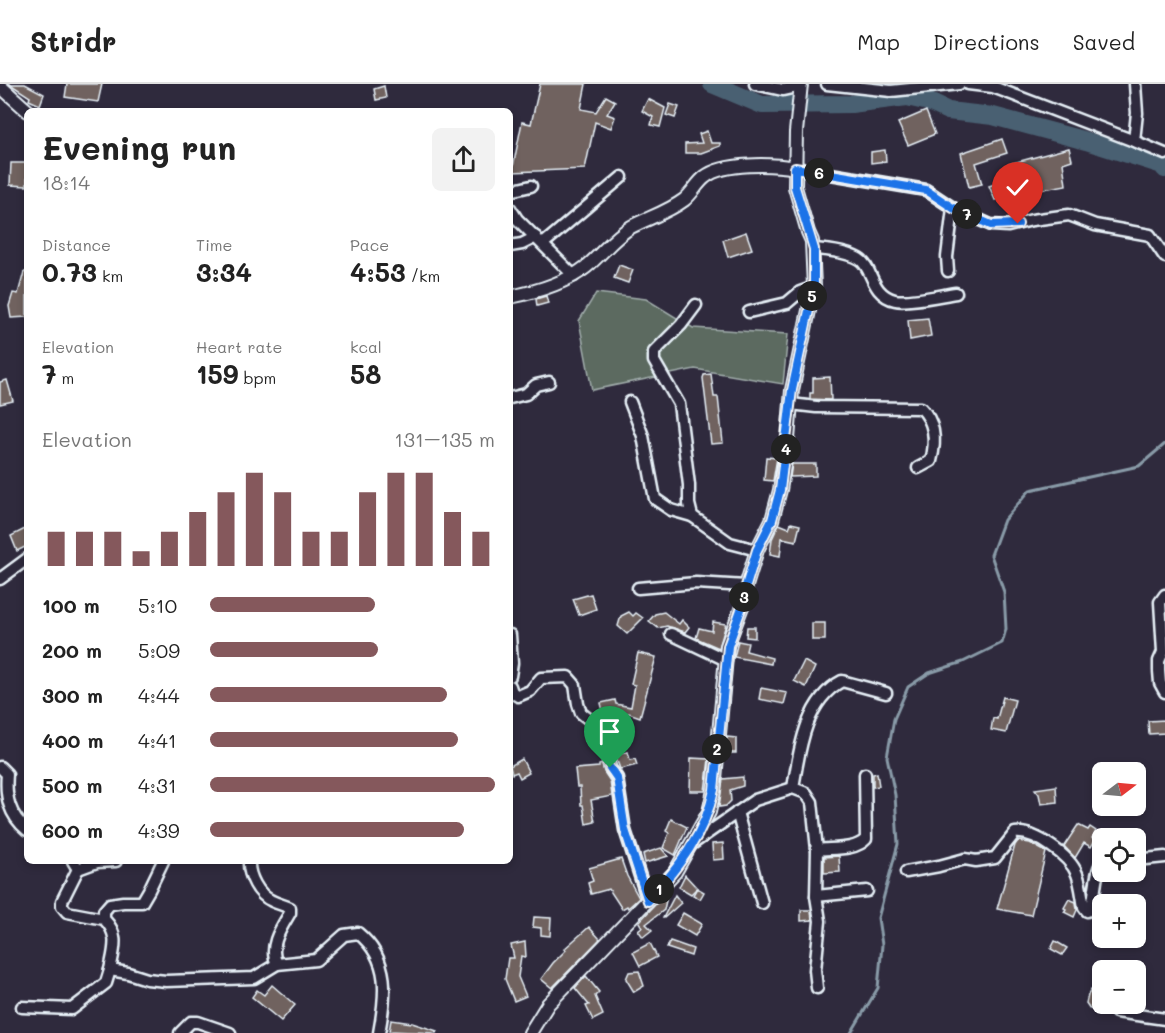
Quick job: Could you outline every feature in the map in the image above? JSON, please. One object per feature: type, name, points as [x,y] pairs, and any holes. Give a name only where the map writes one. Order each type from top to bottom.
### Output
[{"type":"street","points":[[530,1033],[548,1004],[675,872],[709,812],[714,790],[728,646],[743,604],[757,550],[772,520],[780,490],[792,390],[814,287],[814,249],[795,187],[800,88],[783,90],[755,84]]},
{"type":"street","points":[[827,84],[891,91],[959,84]]},
{"type":"street","points":[[968,84],[993,87],[1165,154]]},
{"type":"street","points":[[1134,141],[1137,113],[1135,84]]},
{"type":"street","points":[[0,86],[25,108]]},
{"type":"street","points":[[513,296],[526,294],[574,276],[617,236],[685,200],[705,177],[724,168],[781,165],[926,190],[953,208],[991,225],[1008,226],[1070,215],[1095,225],[1150,235],[1165,257]]},
{"type":"street","points":[[513,246],[539,240],[622,177]]},
{"type":"street","points":[[513,190],[531,186]]},
{"type":"street","points":[[948,271],[947,256],[953,208]]},
{"type":"street","points":[[513,213],[574,276]]},
{"type":"street","points":[[814,249],[828,250],[859,259],[866,265],[871,279],[879,290],[895,300],[956,293]]},
{"type":"street","points":[[749,312],[787,303],[800,292],[814,287]]},
{"type":"street","points":[[692,516],[679,404],[654,361],[654,352],[681,325],[696,305]]},
{"type":"street","points":[[513,397],[526,394],[536,385],[549,382]]},
{"type":"street","points":[[630,402],[643,436],[655,499],[671,510],[692,516],[730,543],[757,550]]},
{"type":"street","points":[[791,404],[816,407],[921,408],[927,414],[934,432],[935,448],[931,461],[918,468]]},
{"type":"street","points":[[0,579],[24,561]]},
{"type":"street","points":[[638,588],[696,583],[746,586]]},
{"type":"street","points":[[1165,595],[1160,602],[1164,652],[1159,671],[1160,683],[1165,692]]},
{"type":"street","points":[[671,634],[726,660]]},
{"type":"street","points":[[513,693],[519,696],[530,691],[541,678],[568,678],[575,686],[581,713],[595,724],[604,739],[610,768],[617,778],[625,830],[648,901]]},
{"type":"street","points":[[793,789],[802,737],[811,717],[831,687],[842,681],[886,693]]},
{"type":"street","points":[[0,767],[7,774],[5,794],[17,822],[24,828]]},
{"type":"street","points":[[817,850],[850,847],[862,844],[866,839],[865,774]]},
{"type":"street","points":[[692,844],[755,800],[793,789],[806,793],[812,802],[817,850],[816,896],[820,921],[815,970],[817,988]]},
{"type":"street","points":[[736,812],[762,903]]},
{"type":"street","points":[[906,872],[964,859],[976,861],[995,858],[1015,833],[1020,833],[1039,839],[1065,857],[1077,873],[1084,908],[1087,910],[1091,909],[1097,882]]},
{"type":"street","points":[[1146,859],[1165,857]]},
{"type":"street","points":[[104,919],[104,911],[110,904],[141,902],[162,864]]},
{"type":"street","points":[[249,864],[256,887],[269,900],[290,908],[290,913],[276,941],[274,958],[277,964]]},
{"type":"street","points":[[22,1007],[72,1009],[106,983],[115,936],[112,927],[104,919],[67,912],[62,906],[76,865]]},
{"type":"street","points":[[816,896],[867,891]]},
{"type":"street","points":[[110,970],[147,979],[254,978],[277,964],[316,960],[344,935],[358,933],[367,940],[382,966],[385,979],[380,1033]]},
{"type":"street","points":[[1130,1014],[1165,1019]]},
{"type":"street","points":[[180,1033],[186,1025],[198,1022],[230,1033]]},
{"type":"green space","points":[[596,293],[646,299],[693,328],[788,334],[783,384],[695,369],[592,390],[579,321]]},
{"type":"building","points":[[10,84],[25,84],[44,94],[40,105],[29,100],[30,97]]},
{"type":"building","points":[[67,84],[102,84],[98,102],[65,97]]},
{"type":"building","points":[[540,84],[586,84],[581,109],[596,112],[606,96],[615,101],[607,114],[615,117],[611,128],[595,122],[585,169],[513,172],[522,122],[531,124]]},
{"type":"building","points":[[384,86],[386,98],[376,100],[374,89]]},
{"type":"building","points":[[648,99],[665,108],[660,127],[651,125],[653,117],[642,111]]},
{"type":"building","points":[[670,104],[679,107],[675,118],[666,115]]},
{"type":"building","points":[[926,111],[935,134],[908,145],[898,123]]},
{"type":"building","points":[[707,131],[711,143],[720,143],[720,146],[701,153],[685,153],[685,144],[702,143],[699,134]]},
{"type":"building","points":[[1002,139],[1007,153],[976,163],[982,184],[969,187],[961,153]]},
{"type":"building","points":[[1069,148],[1072,160],[1063,163],[1066,185],[1012,195],[1010,187],[1015,186],[1009,164]]},
{"type":"building","points":[[885,150],[886,161],[871,163],[871,152]]},
{"type":"building","points":[[11,163],[24,163],[24,186],[10,185]]},
{"type":"building","points":[[998,183],[1004,197],[995,200],[989,186]]},
{"type":"building","points":[[746,232],[752,249],[728,257],[723,240]]},
{"type":"building","points":[[619,265],[633,270],[628,283],[614,278]]},
{"type":"building","points":[[24,272],[24,317],[11,318],[9,306],[13,293],[18,294]]},
{"type":"building","points":[[546,296],[548,303],[537,306],[536,299]]},
{"type":"building","points":[[928,318],[931,336],[910,340],[908,320]]},
{"type":"building","points":[[711,374],[714,397],[718,397],[723,443],[711,444],[703,378],[704,375]]},
{"type":"building","points":[[830,377],[831,400],[810,399],[810,393],[813,393],[813,378]]},
{"type":"building","points":[[7,380],[13,401],[0,404],[0,382]]},
{"type":"building","points":[[766,457],[777,458],[773,481],[764,480]]},
{"type":"building","points":[[792,464],[816,464],[816,476],[790,477]]},
{"type":"building","points":[[791,523],[800,525],[796,541],[782,538],[780,556],[770,554],[772,539],[779,524],[789,528]]},
{"type":"building","points":[[24,530],[24,548],[17,551],[11,536]]},
{"type":"building","points":[[591,594],[596,609],[579,615],[573,599]]},
{"type":"building","points":[[629,612],[633,616],[636,613],[643,618],[627,634],[618,626],[621,616]]},
{"type":"building","points":[[664,612],[679,624],[682,620],[689,627],[685,632],[667,626],[658,628],[649,621],[655,614]]},
{"type":"building","points":[[713,622],[726,624],[719,648],[696,638],[699,628],[712,631]]},
{"type":"building","points":[[812,623],[825,623],[825,640],[812,640]]},
{"type":"building","points":[[747,627],[755,627],[755,638],[746,637]]},
{"type":"building","points":[[738,641],[748,643],[746,651],[772,658],[771,664],[734,657]]},
{"type":"building","points":[[638,653],[656,657],[640,717],[629,713],[605,720],[601,703],[615,700],[616,704],[631,707],[635,685],[631,684]]},
{"type":"building","points":[[804,661],[815,667],[806,687],[794,681]]},
{"type":"building","points":[[761,688],[787,693],[784,704],[759,699]]},
{"type":"building","points":[[1003,697],[1015,700],[1006,733],[991,730],[993,718],[997,719]]},
{"type":"building","points":[[1165,720],[1165,733],[1149,734],[1148,721]]},
{"type":"building","points":[[727,737],[736,738],[736,753],[726,753]]},
{"type":"building","points":[[628,752],[630,760],[635,759],[637,765],[620,769],[615,755]]},
{"type":"building","points":[[691,758],[709,759],[705,791],[690,791]]},
{"type":"building","points":[[522,759],[529,773],[520,778],[517,772],[513,774],[513,764]]},
{"type":"building","points":[[602,764],[610,781],[612,796],[591,800],[595,822],[586,824],[575,769],[599,767]]},
{"type":"building","points":[[877,773],[879,786],[873,787],[873,774]]},
{"type":"building","points":[[743,777],[743,786],[730,790],[731,801],[726,806],[719,807],[723,779]]},
{"type":"building","points":[[1056,786],[1057,802],[1041,804],[1039,794],[1035,789]]},
{"type":"building","points":[[671,819],[687,827],[675,855],[663,848]]},
{"type":"building","points":[[1078,825],[1088,830],[1090,827],[1092,828],[1091,847],[1084,843],[1075,858],[1064,846]]},
{"type":"building","points":[[1018,841],[1030,843],[1046,852],[1031,915],[997,909]]},
{"type":"building","points":[[723,843],[724,859],[713,860],[712,844]]},
{"type":"building","points":[[661,848],[668,856],[645,863],[643,854]]},
{"type":"building","points":[[839,856],[840,872],[824,873],[824,857]]},
{"type":"building","points":[[621,859],[639,898],[628,908],[627,906],[622,909],[609,889],[591,894],[588,883],[593,881],[589,868]]},
{"type":"building","points":[[685,875],[697,888],[691,894],[679,887]]},
{"type":"building","points":[[697,888],[704,892],[700,899],[693,895]]},
{"type":"building","points":[[668,891],[664,910],[646,924],[652,930],[643,937],[638,930],[642,927],[639,922]]},
{"type":"building","points":[[675,895],[681,903],[663,918]]},
{"type":"building","points":[[1069,899],[1076,902],[1077,910],[1074,917],[1064,912]]},
{"type":"building","points":[[801,910],[811,910],[812,920],[801,921]]},
{"type":"building","points":[[683,913],[702,924],[695,936],[676,925]]},
{"type":"building","points":[[534,917],[551,918],[550,936],[541,935],[541,928],[533,927]]},
{"type":"building","points":[[589,927],[600,939],[552,988],[541,979],[566,950],[564,949]]},
{"type":"building","points":[[670,941],[693,949],[691,956],[667,948]]},
{"type":"building","points":[[1055,941],[1067,948],[1062,955],[1051,949]]},
{"type":"building","points":[[525,942],[526,957],[521,956],[518,977],[526,996],[514,1001],[505,979],[508,958],[514,958],[511,945]]},
{"type":"building","points":[[650,943],[657,957],[640,966],[633,952]]},
{"type":"building","points":[[639,971],[644,986],[634,992],[626,979],[629,972]]},
{"type":"building","points":[[586,976],[599,992],[595,996],[603,1015],[593,1020],[586,1006],[589,1005],[575,988]]},
{"type":"building","points":[[272,985],[295,1005],[281,1021],[252,997],[257,990],[264,995]]},
{"type":"building","points":[[1092,990],[1092,1009],[1086,1003]]},
{"type":"building","points":[[391,1020],[412,1023],[437,1031],[436,1033],[389,1031]]},
{"type":"waterway","points":[[712,84],[762,105],[851,104],[907,97],[929,102],[948,111],[993,116],[1086,141],[1162,165],[1165,169]]},
{"type":"waterway","points":[[851,1033],[878,988],[882,945],[878,918],[898,844],[895,795],[887,757],[894,719],[908,687],[929,673],[963,662],[1002,643],[1006,629],[1004,592],[991,555],[1004,520],[1030,490],[1139,466],[1165,444]]},
{"type":"route","points":[[610,768],[617,778],[625,830],[648,901],[675,872],[709,812],[714,790],[728,646],[743,604],[757,550],[772,520],[780,490],[788,439],[792,390],[814,287],[814,249],[795,187],[795,168],[926,190],[953,208],[991,225],[1018,224]]}]
